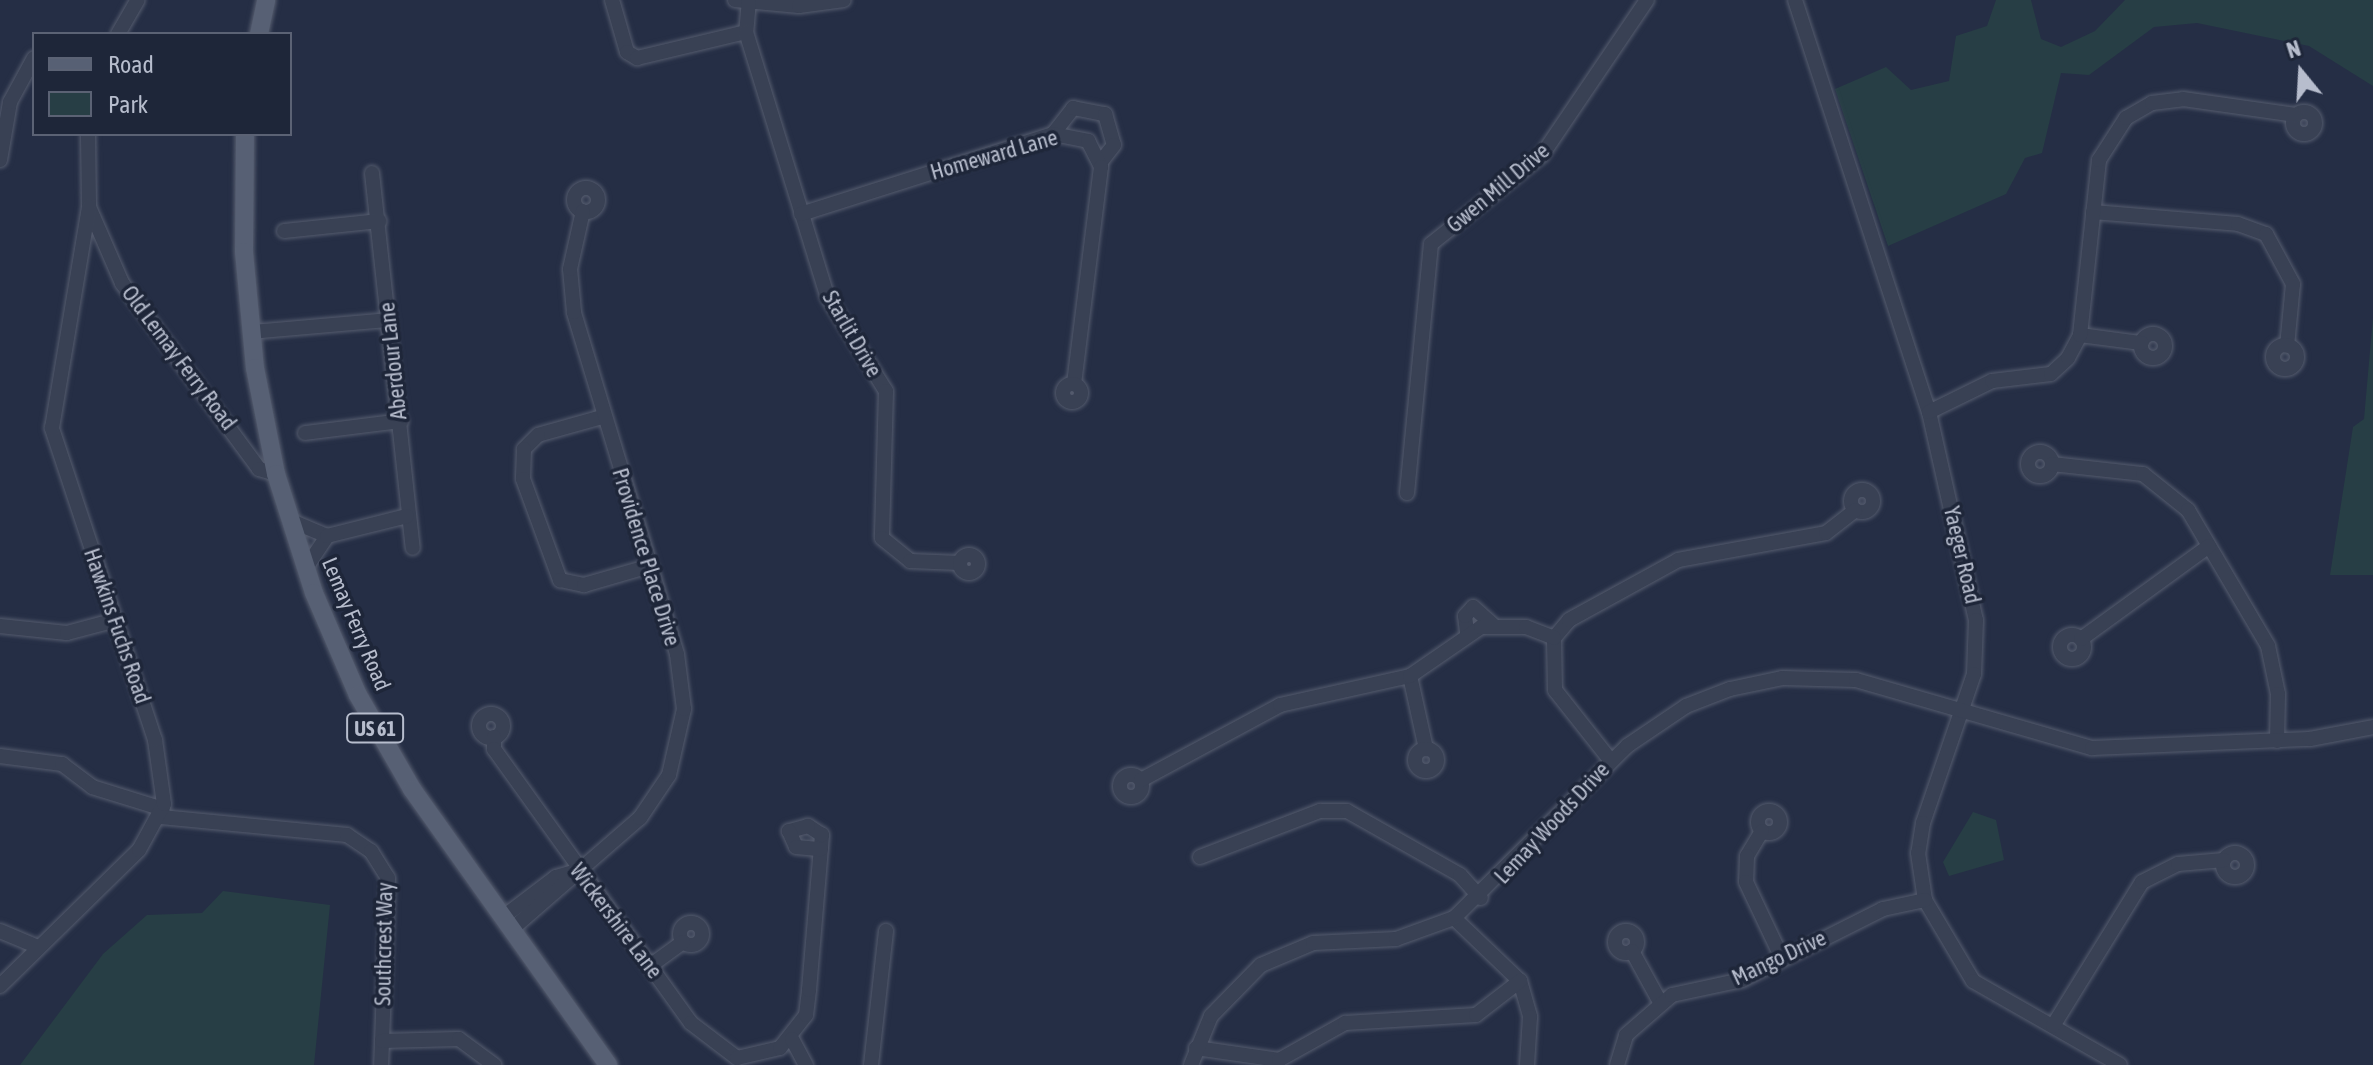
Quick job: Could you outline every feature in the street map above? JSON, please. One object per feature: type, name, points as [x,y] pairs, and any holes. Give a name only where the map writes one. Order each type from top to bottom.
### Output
[{"type":"main road","points":[[259,32],[266,0]]},
{"type":"main road","name":"Lemay Ferry Road","points":[[245,136],[251,332],[276,474],[305,569],[378,733],[506,924],[608,1065]]},
{"type":"street","points":[[119,32],[138,0]]},
{"type":"street","points":[[612,0],[631,59],[746,32]]},
{"type":"street","points":[[745,1],[844,0]]},
{"type":"street","name":"Gwen Mill Drive","points":[[1407,493],[1431,244],[1542,155],[1647,0]]},
{"type":"street","name":"Yaeger Road","points":[[1795,0],[1929,412],[1976,620],[1977,655],[1961,713],[1923,823],[1918,853],[1925,900]]},
{"type":"street","name":"Starlit Drive","points":[[745,1],[746,32],[827,296],[886,391],[885,545],[910,561],[960,563]]},
{"type":"street","points":[[0,160],[10,102],[32,62]]},
{"type":"street","points":[[1929,412],[1992,381],[2051,374],[2080,335],[2093,212],[2108,137],[2152,103],[2183,99],[2296,115]]},
{"type":"street","points":[[1053,134],[1073,108],[1105,114],[1114,145],[1100,163],[1074,384]]},
{"type":"street","name":"Homeward Lane","points":[[801,214],[1053,134],[1088,141],[1100,163]]},
{"type":"street","name":"Old Lemay Ferry Road","points":[[88,136],[89,207],[137,306],[205,387],[259,469],[276,474]]},
{"type":"street","name":"Aberdour Lane","points":[[372,173],[401,421],[407,516],[413,548]]},
{"type":"street","name":"Hawkins Fuchs Road","points":[[89,207],[51,415],[161,760],[162,813]]},
{"type":"street","name":"Providence Place Drive","points":[[506,924],[578,871],[640,818],[669,775],[675,751],[681,684],[650,566],[602,417],[570,289],[583,211]]},
{"type":"street","points":[[2093,212],[2238,224],[2266,234],[2293,284],[2287,346]]},
{"type":"street","points":[[284,231],[379,221]]},
{"type":"street","points":[[251,332],[388,320]]},
{"type":"street","points":[[2080,335],[2141,343]]},
{"type":"street","points":[[602,417],[538,435],[524,449],[523,479],[560,580],[584,585],[650,566]]},
{"type":"street","points":[[305,433],[401,421]]},
{"type":"street","points":[[2052,464],[2157,480],[2209,546],[2268,646],[2278,694],[2277,741]]},
{"type":"street","points":[[1611,761],[1555,690],[1554,638],[1587,607],[1678,560],[1826,533],[1855,510]]},
{"type":"street","points":[[289,520],[327,536],[407,516]]},
{"type":"street","points":[[305,569],[327,536]]},
{"type":"street","points":[[2081,639],[2209,546]]},
{"type":"street","points":[[1467,632],[1465,616],[1473,607],[1493,625]]},
{"type":"street","points":[[0,626],[67,633],[116,620]]},
{"type":"street","points":[[1141,780],[1280,705],[1410,676],[1467,632],[1493,625],[1554,638]]},
{"type":"street","points":[[1410,676],[1426,749]]},
{"type":"street","name":"Lemay Woods Drive","points":[[1191,1065],[1196,1048],[1233,987],[1278,956],[1332,940],[1396,939],[1454,918],[1481,898],[1611,761],[1686,706],[1782,678],[1856,680],[1961,713]]},
{"type":"street","points":[[1961,713],[2092,748],[2277,741],[2373,727]]},
{"type":"street","name":"Wickershire Lane","points":[[494,737],[494,749],[578,871],[717,1049],[737,1058],[774,1051],[792,1039]]},
{"type":"street","name":"Southcrest Way","points":[[0,756],[62,764],[92,787],[162,813],[347,835],[371,851],[388,878],[381,1065]]},
{"type":"street","points":[[1200,857],[1320,811],[1347,811],[1460,875],[1481,898]]},
{"type":"street","points":[[0,986],[139,850],[162,813]]},
{"type":"street","points":[[1762,831],[1747,856],[1746,882],[1782,958]]},
{"type":"street","points":[[806,1065],[792,1039],[806,1015],[821,849]]},
{"type":"street","points":[[2053,1026],[2142,882],[2178,864],[2224,860]]},
{"type":"street","points":[[1925,900],[1973,981],[2120,1065]]},
{"type":"street","name":"Mango Drive","points":[[1617,1065],[1626,1035],[1660,1002],[1742,980],[1883,909],[1925,900]]},
{"type":"street","points":[[1454,918],[1520,981],[1530,1017],[1527,1065]]},
{"type":"street","points":[[0,931],[38,947]]},
{"type":"street","points":[[871,1065],[886,931]]},
{"type":"street","points":[[650,966],[683,942]]},
{"type":"street","points":[[1632,951],[1660,1002]]},
{"type":"street","points":[[1196,1048],[1279,1060],[1345,1023],[1467,1018],[1520,981]]},
{"type":"street","points":[[382,1041],[459,1039],[494,1065]]},
{"type":"street","points":[[774,1051],[782,1065]]},
{"type":"green space","points":[[1996,0],[2031,0],[2041,39],[2061,47],[2095,31],[2125,0],[2373,0],[2373,86],[2309,46],[2197,23],[2154,27],[2089,75],[2061,73],[2042,153],[2025,158],[2006,194],[1888,246],[1835,89],[1886,67],[1911,90],[1949,81],[1956,36],[1987,26]]},
{"type":"green space","points":[[2373,317],[2373,575],[2330,575],[2353,427],[2364,419]]},
{"type":"green space","points":[[1973,812],[1996,820],[2004,860],[1949,876],[1943,862]]},
{"type":"green space","points":[[223,891],[330,905],[314,1065],[20,1065],[103,954],[147,915],[202,913]]}]
